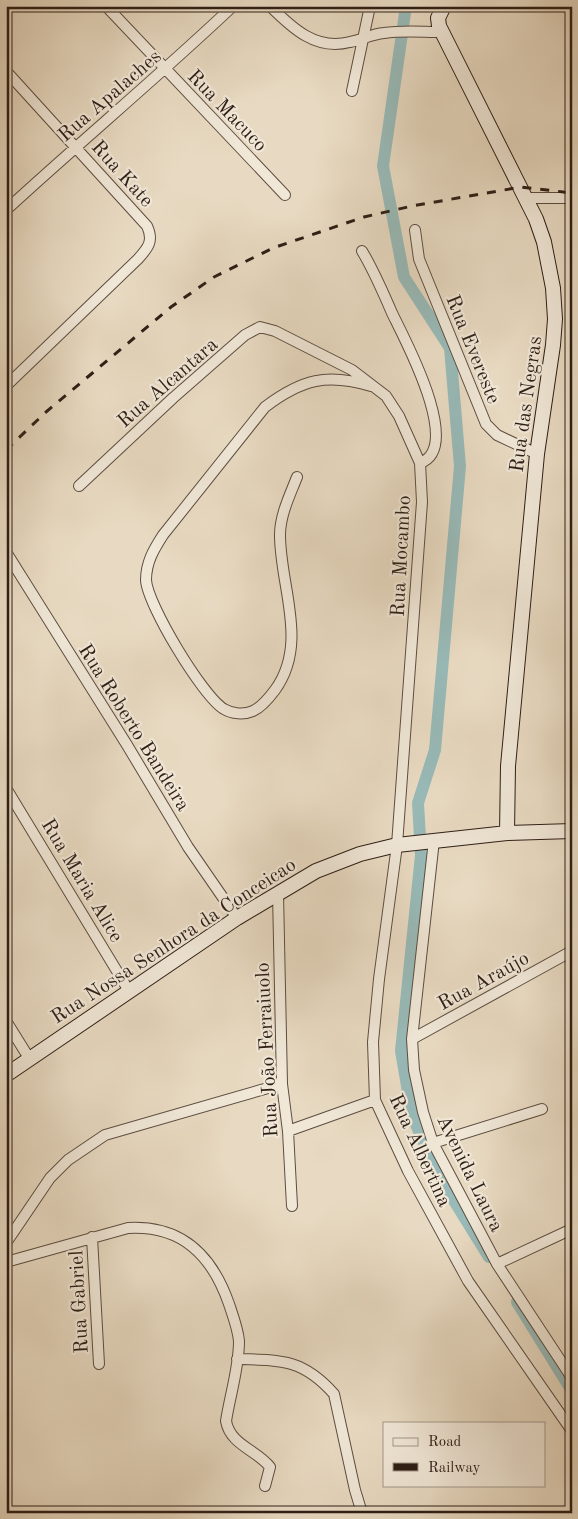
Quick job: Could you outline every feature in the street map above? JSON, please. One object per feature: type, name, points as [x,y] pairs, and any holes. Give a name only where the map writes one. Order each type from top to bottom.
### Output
[{"type":"main road","name":"Rua das Negras","points":[[439,16],[526,198],[544,242],[553,288],[556,319],[537,454],[508,766],[506,834]]},
{"type":"main road","name":"Rua Nossa Senhora da Conceicao","points":[[6,1075],[237,918],[316,871],[360,854],[401,844],[506,834],[572,831]]},
{"type":"street","name":"Rua Macuco","points":[[106,6],[285,195]]},
{"type":"street","name":"Rua Apalaches","points":[[6,210],[76,146],[166,70],[233,6]]},
{"type":"street","points":[[270,6],[290,27],[308,38],[340,44],[382,33],[413,31],[439,16]]},
{"type":"street","points":[[352,91],[370,6]]},
{"type":"street","name":"Rua Kate","points":[[6,71],[76,146],[147,226],[152,235],[150,246],[138,259],[6,386]]},
{"type":"street","points":[[526,198],[572,198]]},
{"type":"street","name":"Rua Evereste","points":[[415,230],[419,259],[486,424],[497,435],[537,454]]},
{"type":"street","points":[[362,251],[417,366],[430,401],[435,424],[434,445],[431,456],[420,463]]},
{"type":"street","name":"Rua Alcantara","points":[[79,486],[173,398],[245,335],[256,328],[267,328],[285,336]]},
{"type":"street","name":"Rua Mocambo","points":[[285,336],[352,370],[379,389],[393,404],[420,463],[422,502],[401,844]]},
{"type":"street","points":[[297,477],[285,511],[280,533],[291,613],[291,655],[288,668],[282,680],[262,705],[246,714],[230,712],[222,708],[201,684],[153,606],[146,581],[150,556],[163,535],[259,413],[274,400],[286,392],[323,378],[348,380],[379,389]]},
{"type":"street","name":"Rua Roberto Bandeira","points":[[6,552],[127,745],[188,847],[237,918]]},
{"type":"street","name":"Rua Maria Alice","points":[[6,788],[129,991]]},
{"type":"street","name":"Avenida Laura","points":[[429,841],[412,1039],[414,1070],[423,1112],[433,1143],[497,1264],[572,1378]]},
{"type":"street","name":"Rua Albertina","points":[[401,844],[379,979],[373,1042],[375,1100],[408,1171],[468,1281],[572,1430]]},
{"type":"street","name":"Rua João Ferraiuolo","points":[[278,893],[282,1084],[288,1131],[292,1206]]},
{"type":"street","name":"Rua Araújo","points":[[412,1039],[572,951]]},
{"type":"street","points":[[6,1021],[29,1058]]},
{"type":"street","points":[[6,1243],[50,1178],[68,1160],[104,1135],[282,1084]]},
{"type":"street","points":[[288,1131],[375,1100]]},
{"type":"street","points":[[433,1143],[542,1109]]},
{"type":"street","points":[[6,1262],[128,1228],[147,1227],[168,1232],[191,1244],[211,1264],[224,1291],[239,1339],[226,1421],[228,1430],[234,1439],[270,1467],[265,1486]]},
{"type":"street","points":[[497,1264],[572,1229]]},
{"type":"street","name":"Rua Gabriel","points":[[92,1237],[99,1364]]},
{"type":"street","points":[[237,1359],[284,1360],[304,1368],[323,1382],[334,1394],[355,1490],[362,1513]]},
{"type":"waterway","points":[[406,6],[383,166],[404,277],[450,348],[460,466],[435,750],[418,803],[421,855],[401,1051],[412,1115],[437,1173],[489,1257]]},
{"type":"waterway","points":[[517,1302],[572,1391]]},
{"type":"railway","points":[[6,450],[46,412],[171,307],[214,277],[273,248],[364,217],[412,206],[521,187],[572,193]]}]
